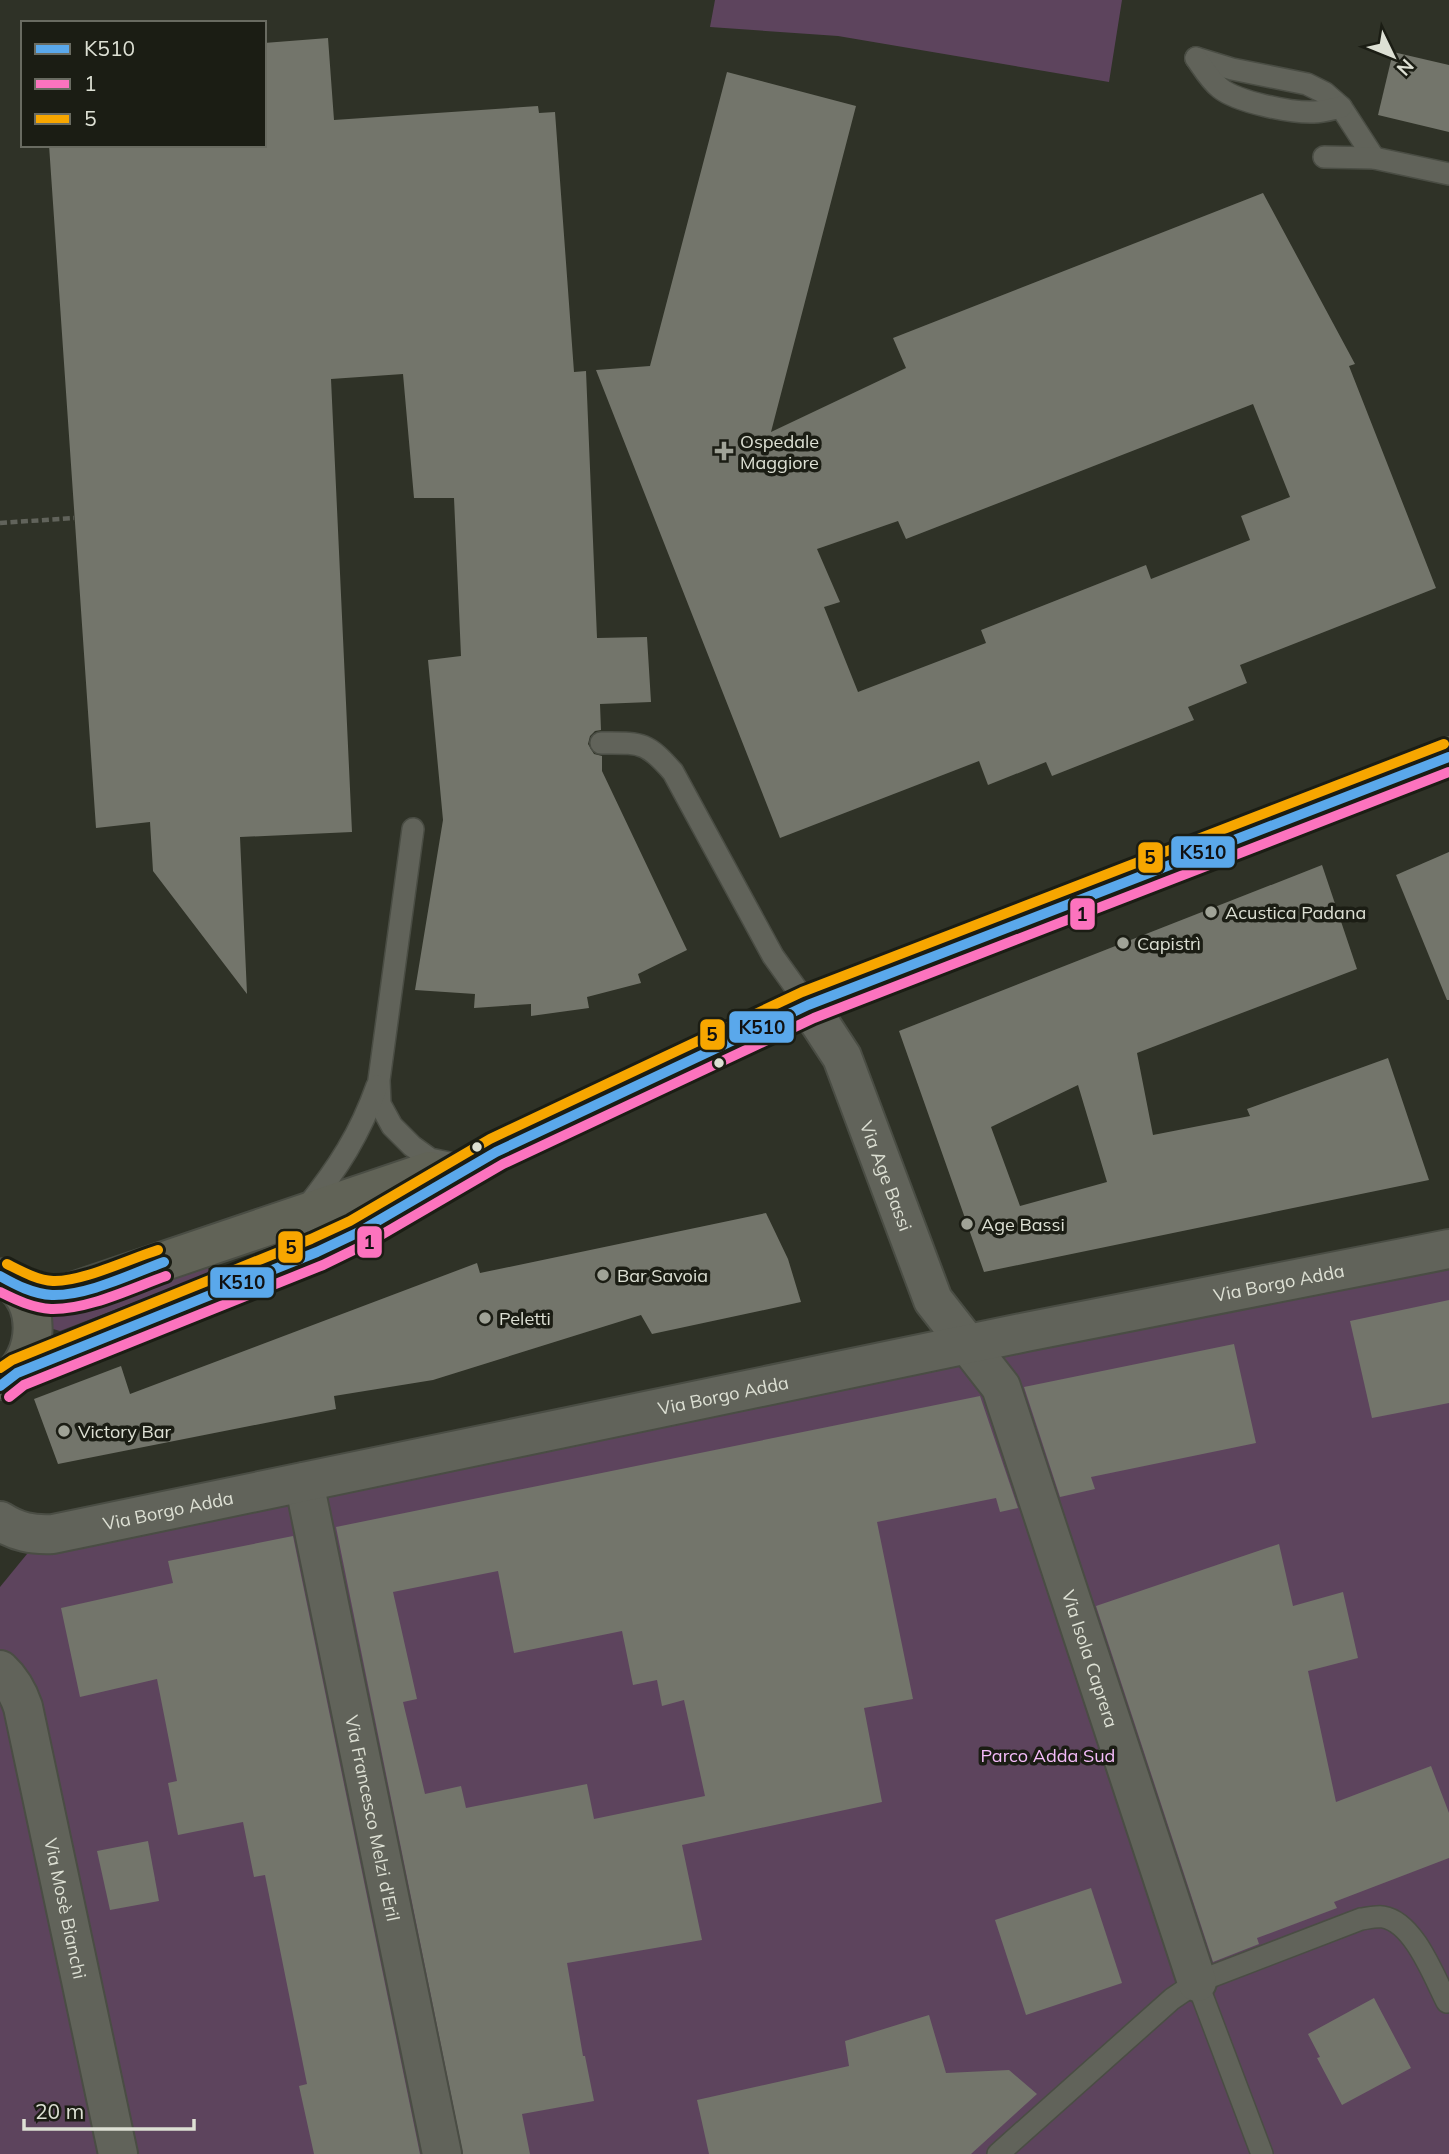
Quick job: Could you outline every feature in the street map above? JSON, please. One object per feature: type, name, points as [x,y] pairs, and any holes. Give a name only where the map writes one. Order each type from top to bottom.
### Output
[{"type":"street","points":[[9,1380],[317,1252],[357,1233],[496,1152],[808,1005],[1449,757]]},
{"type":"street","name":"Via Age Bassi","points":[[808,1005],[842,1057],[933,1300],[968,1345]]},
{"type":"street","points":[[5,1279],[38,1293],[55,1296],[73,1292],[451,1164],[496,1152]]},
{"type":"street","name":"Via Borgo Adda","points":[[0,1521],[26,1534],[53,1534],[968,1345],[1449,1249]]},
{"type":"street","points":[[5,1279],[23,1296],[32,1315],[34,1335],[29,1354],[9,1380]]},
{"type":"street","name":"Via Isola Caprera","points":[[968,1345],[1001,1387],[1197,1982]]},
{"type":"street","name":"Via Francesco Melzi d'Eril","points":[[304,1482],[442,2154]]},
{"type":"street","name":"Via Mosè Bianchi","points":[[0,1670],[10,1679],[23,1707],[118,2154]]},
{"type":"lane","points":[[1341,107],[1317,112],[1298,111],[1238,98],[1220,88],[1196,58],[1232,69],[1307,84],[1325,93],[1341,107],[1374,158]]},
{"type":"lane","points":[[1324,157],[1374,158],[1449,174]]},
{"type":"lane","points":[[601,743],[640,743],[660,757],[673,772],[773,957],[808,1005]]},
{"type":"lane","points":[[413,829],[379,1080],[380,1104],[392,1126],[412,1146],[430,1159],[451,1164]]},
{"type":"lane","points":[[302,1214],[338,1167],[370,1107],[379,1080]]},
{"type":"lane","points":[[998,2154],[1172,1999],[1197,1982],[1361,1919],[1384,1917],[1403,1926],[1415,1942],[1447,2002]]},
{"type":"lane","points":[[1197,1982],[1262,2154]]},
{"type":"path","points":[[0,523],[74,518]]},
{"type":"green space","points":[[715,0],[1122,0],[1109,82],[838,36],[710,27]]},
{"type":"green space","points":[[205,1260],[210,1273],[60,1331],[49,1325],[55,1315]]},
{"type":"green space","name":"Parco Adda Sud","points":[[1449,1267],[1449,2154],[0,2154],[0,1587],[27,1554]]},
{"type":"building","points":[[328,38],[334,120],[538,106],[539,113],[555,112],[574,372],[586,371],[597,638],[647,637],[651,702],[600,704],[601,730],[590,736],[588,744],[594,754],[602,756],[602,771],[687,950],[638,974],[641,983],[587,997],[589,1008],[531,1016],[531,1004],[474,1008],[475,994],[415,990],[443,820],[428,660],[461,656],[454,498],[414,498],[403,374],[331,379],[352,832],[240,837],[247,994],[153,871],[150,822],[96,828],[49,147],[266,147],[266,43]]},
{"type":"building","points":[[1393,52],[1449,65],[1449,132],[1378,115]]},
{"type":"building","points":[[727,72],[856,106],[771,432],[906,368],[893,338],[1263,193],[1355,364],[1349,366],[1436,588],[1240,665],[1247,683],[1188,707],[1194,720],[1052,776],[1046,762],[988,785],[979,761],[780,838],[596,370],[650,366]],"holes":[[[1253,404],[1290,497],[1241,516],[1250,540],[1151,579],[1146,565],[981,630],[986,643],[858,692],[824,607],[840,602],[817,549],[898,521],[906,539]]]},
{"type":"building","points":[[1449,852],[1449,1000],[1447,1000],[1396,875]]},
{"type":"building","points":[[1322,865],[1357,969],[1137,1053],[1153,1135],[1250,1116],[1247,1109],[1388,1058],[1429,1180],[984,1272],[899,1031]],"holes":[[[1078,1085],[1107,1182],[1020,1206],[991,1127]]]},
{"type":"building","points":[[766,1213],[788,1259],[801,1302],[652,1334],[641,1315],[433,1380],[334,1396],[336,1409],[58,1464],[34,1399],[121,1366],[130,1394],[477,1263],[480,1273]]},
{"type":"building","points":[[1449,1300],[1449,1403],[1372,1418],[1350,1321]]},
{"type":"building","points":[[1234,1344],[1256,1443],[1091,1477],[1095,1489],[1060,1497],[1024,1387]]},
{"type":"building","points":[[980,1396],[1018,1508],[1000,1512],[996,1498],[877,1522],[913,1699],[864,1708],[882,1802],[682,1845],[702,1940],[567,1963],[583,2056],[594,2101],[522,2114],[530,2154],[463,2154],[336,1527]],"holes":[[[498,1571],[514,1653],[622,1631],[633,1685],[657,1680],[662,1706],[684,1700],[705,1796],[594,1819],[587,1784],[466,1808],[461,1786],[425,1794],[403,1702],[417,1699],[393,1592]]]},
{"type":"building","points":[[293,1536],[420,2154],[314,2154],[299,2086],[307,2084],[265,1875],[254,1877],[243,1822],[178,1835],[168,1783],[177,1781],[157,1679],[80,1697],[61,1608],[173,1583],[168,1561]]},
{"type":"building","points":[[1279,1544],[1293,1606],[1343,1592],[1358,1658],[1308,1671],[1336,1802],[1431,1766],[1449,1813],[1449,1858],[1334,1902],[1337,1908],[1257,1938],[1259,1944],[1213,1962],[1096,1606]]},
{"type":"building","points":[[148,1841],[159,1901],[110,1910],[97,1851]]},
{"type":"building","points":[[1091,1888],[1122,1983],[1026,2015],[995,1920]]},
{"type":"building","points":[[1374,1998],[1411,2068],[1342,2105],[1317,2058],[1320,2057],[1308,2034]]},
{"type":"building","points":[[929,2015],[946,2073],[1009,2070],[1037,2094],[971,2154],[709,2154],[697,2100],[849,2066],[845,2041]]},
{"type":"transit line","name":"5","points":[[0,1368],[12,1360],[350,1221],[490,1139],[802,992],[1444,744]]},
{"type":"transit line","name":"K510","points":[[0,1386],[17,1373],[317,1252],[357,1233],[496,1152],[808,1005],[1449,757]]},
{"type":"transit line","name":"1","points":[[9,1397],[24,1385],[323,1265],[364,1245],[503,1164],[814,1018],[1449,772]]},
{"type":"transit line","name":"5","points":[[7,1264],[41,1279],[65,1280],[91,1274],[158,1250]]},
{"type":"transit line","name":"K510","points":[[0,1276],[38,1293],[66,1294],[109,1283],[164,1262]]},
{"type":"transit line","name":"1","points":[[0,1292],[38,1307],[65,1308],[110,1297],[166,1276]]},
{"type":"place","name":"Ospedale Maggiore","points":[[724,451]]},
{"type":"place","name":"Acustica Padana","points":[[1211,912]]},
{"type":"place","name":"Capistrì","points":[[1123,943]]},
{"type":"place","name":"Age Bassi","points":[[967,1224]]},
{"type":"place","name":"Bar Savoia","points":[[603,1275]]},
{"type":"place","name":"Peletti","points":[[485,1318]]},
{"type":"place","name":"Victory Bar","points":[[64,1431]]}]
